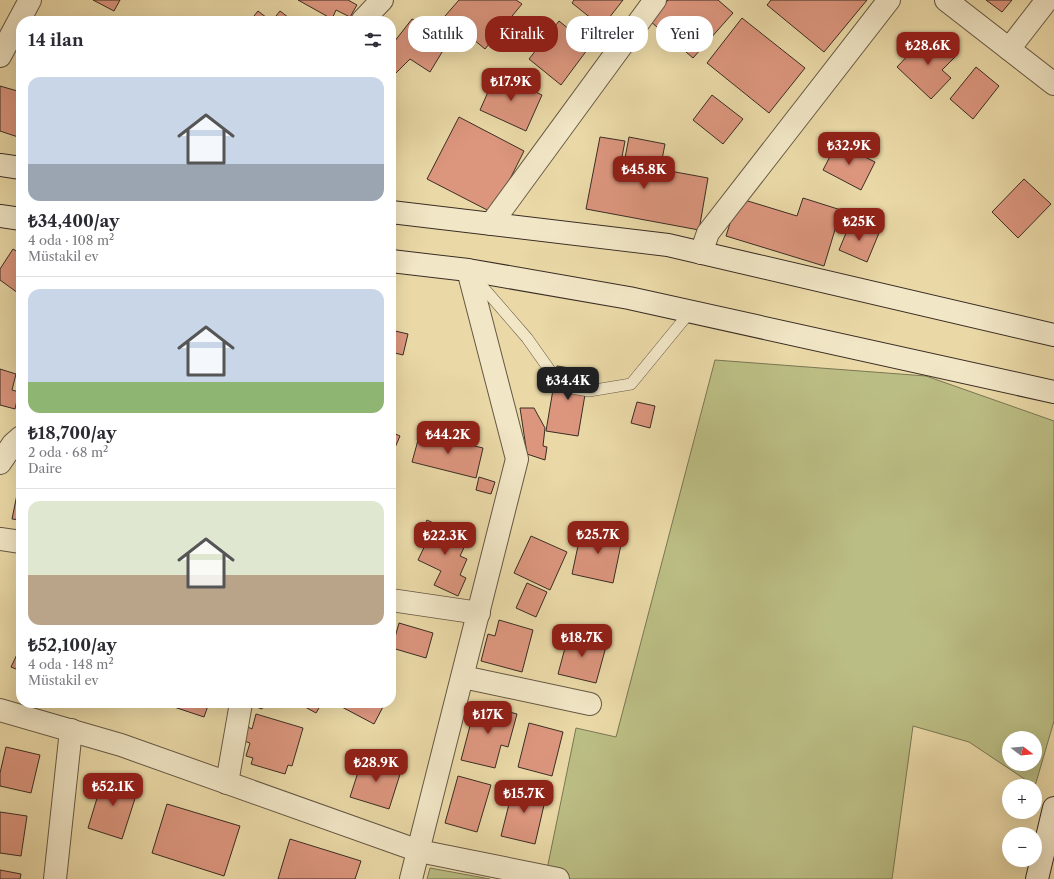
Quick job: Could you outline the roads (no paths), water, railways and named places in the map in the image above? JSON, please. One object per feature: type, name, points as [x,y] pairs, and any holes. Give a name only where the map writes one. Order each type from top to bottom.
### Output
[{"type":"street","points":[[21,16],[30,0]]},
{"type":"street","points":[[491,224],[655,0]]},
{"type":"street","points":[[701,253],[708,233],[889,0]]},
{"type":"street","points":[[946,0],[1054,84]]},
{"type":"street","points":[[1009,49],[1047,0]]},
{"type":"street","points":[[366,16],[377,1]]},
{"type":"street","points":[[0,56],[16,26]]},
{"type":"street","points":[[0,165],[16,167]]},
{"type":"street","points":[[396,213],[668,245],[1054,335]]},
{"type":"street","points":[[0,216],[16,218]]},
{"type":"street","points":[[396,262],[468,270],[629,298],[1054,392]]},
{"type":"street","points":[[411,879],[517,460],[468,270]]},
{"type":"street","points":[[0,463],[16,441]]},
{"type":"street","points":[[0,539],[16,541]]},
{"type":"street","points":[[396,601],[479,613]]},
{"type":"street","points":[[463,677],[590,704]]},
{"type":"street","points":[[227,783],[240,708]]},
{"type":"street","points":[[0,710],[120,744],[419,851],[558,879]]},
{"type":"street","points":[[56,879],[70,730]]},
{"type":"street","points":[[1037,879],[1054,808]]},
{"type":"lane","points":[[468,270],[527,338],[561,386],[590,391],[631,384],[690,312]]}]
